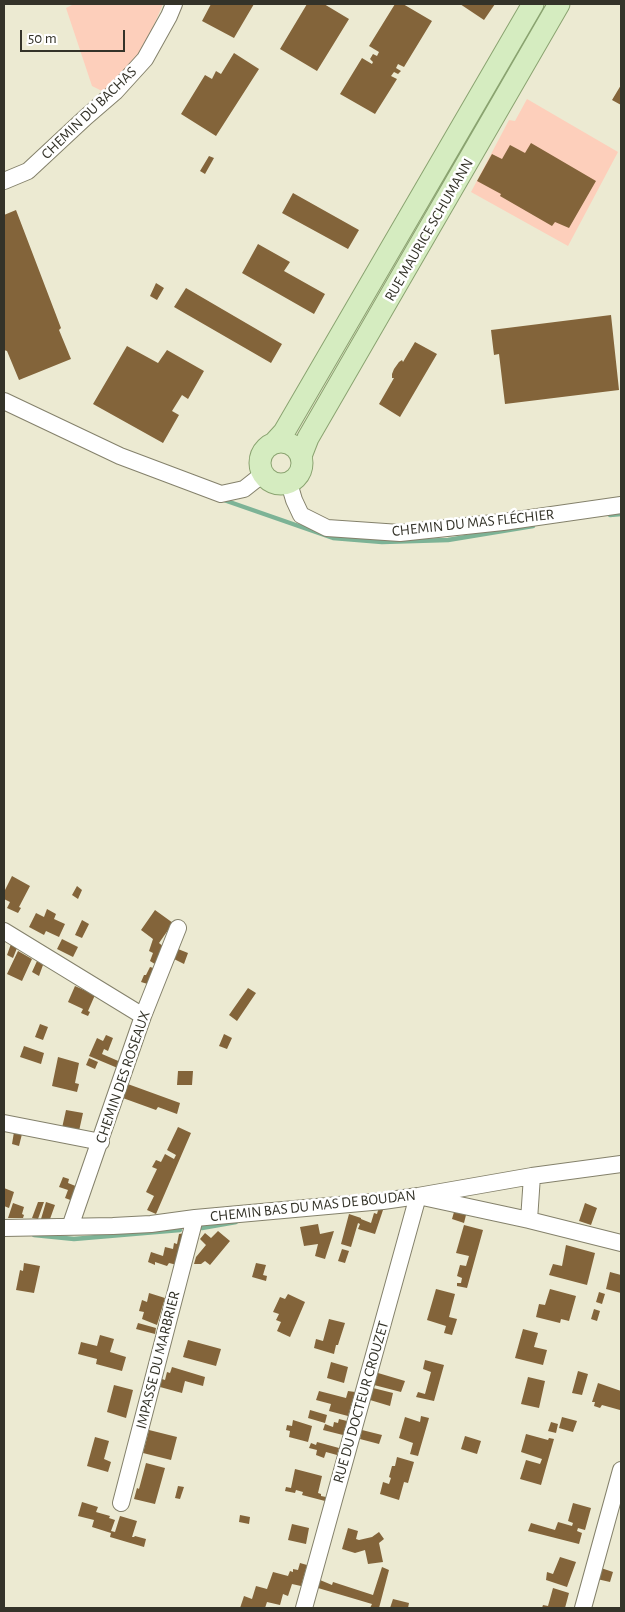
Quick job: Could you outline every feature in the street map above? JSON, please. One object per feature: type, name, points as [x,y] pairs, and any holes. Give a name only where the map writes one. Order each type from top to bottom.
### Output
[{"type":"main road","name":"RUE MAURICE SCHUMANN","points":[[274,443],[284,432],[534,4]]},
{"type":"main road","name":"RUE MAURICE SCHUMANN","points":[[301,456],[308,438],[559,4]]},
{"type":"main road","points":[[274,443],[289,444],[301,456],[302,467],[300,472],[289,483],[282,485],[274,484],[263,474],[260,458],[268,447],[274,443]]},
{"type":"street","name":"CHEMIN DU BACHAS","points":[[4,181],[28,171],[115,92],[145,59],[174,4]]},
{"type":"street","points":[[4,401],[120,456],[221,494],[244,489],[263,474]]},
{"type":"street","name":"CHEMIN DU MAS FLÉCHIER","points":[[289,483],[301,515],[328,528],[337,529],[400,533],[503,522],[621,505]]},
{"type":"street","name":"CHEMIN DES ROSEAUX","points":[[70,1227],[143,1016],[178,928]]},
{"type":"street","points":[[4,931],[143,1016]]},
{"type":"street","points":[[4,1123],[100,1142]]},
{"type":"street","name":"CHEMIN BAS DU MAS DE BOUDAN","points":[[4,1228],[151,1224],[418,1196],[532,1176],[621,1164]]},
{"type":"street","points":[[529,1220],[532,1176]]},
{"type":"street","points":[[418,1196],[621,1242]]},
{"type":"street","name":"RUE DU DOCTEUR CROUZET","points":[[304,1608],[418,1196]]},
{"type":"street","name":"IMPASSE DU MARBRIER","points":[[121,1503],[194,1218]]},
{"type":"street","points":[[583,1608],[621,1470]]},
{"type":"shaded area","points":[[74,4],[163,4],[146,42],[132,64],[102,91],[92,86],[66,8]]},
{"type":"shaded area","points":[[527,99],[618,152],[568,246],[471,192],[509,120],[515,121]]},
{"type":"building","points":[[211,4],[254,4],[234,38],[202,21]]},
{"type":"building","points":[[307,4],[324,4],[349,19],[317,71],[280,49]]},
{"type":"building","points":[[395,4],[403,4],[432,21],[404,67],[398,64],[396,68],[401,71],[398,74],[394,72],[391,76],[397,79],[375,114],[340,94],[362,58],[372,64],[373,62],[370,59],[373,54],[377,56],[379,52],[369,46]]},
{"type":"building","points":[[460,4],[495,4],[484,20]]},
{"type":"building","points":[[234,53],[259,69],[216,136],[181,114],[205,75],[212,79],[216,71],[221,74]]},
{"type":"building","points":[[621,85],[621,105],[612,100]]},
{"type":"building","points":[[531,143],[596,181],[569,228],[555,222],[552,226],[477,181],[492,154],[502,159],[510,145],[525,153]]},
{"type":"building","points":[[209,156],[214,158],[205,174],[200,171]]},
{"type":"building","points":[[293,193],[359,230],[348,249],[282,213]]},
{"type":"building","points":[[16,210],[71,359],[19,380],[7,351],[4,350],[4,215]]},
{"type":"building","points":[[258,244],[290,262],[284,271],[325,294],[314,314],[242,273]]},
{"type":"building","points":[[156,283],[164,288],[157,300],[150,296]]},
{"type":"building","points":[[186,288],[282,344],[271,363],[174,307]]},
{"type":"building","points":[[611,315],[619,390],[505,404],[499,354],[494,355],[491,330]]},
{"type":"building","points":[[415,342],[437,354],[400,417],[379,404],[394,378],[392,378],[392,374],[394,369],[399,362],[402,360],[403,362]]},
{"type":"building","points":[[127,346],[158,363],[167,350],[204,371],[188,399],[182,395],[172,411],[179,415],[163,443],[93,404]]},
{"type":"building","points":[[12,876],[30,886],[19,907],[21,908],[18,913],[7,908],[10,902],[4,899],[4,892]]},
{"type":"building","points":[[77,886],[82,890],[78,899],[72,895]]},
{"type":"building","points":[[47,909],[56,914],[54,919],[65,924],[59,937],[46,931],[44,935],[29,927],[36,913],[44,917]]},
{"type":"building","points":[[155,910],[173,923],[159,943],[165,948],[158,966],[150,961],[153,953],[149,951],[153,939],[141,930]]},
{"type":"building","points":[[82,920],[89,924],[82,938],[75,935]]},
{"type":"building","points":[[62,939],[78,947],[73,957],[57,949]]},
{"type":"building","points":[[11,944],[17,948],[13,958],[7,955]]},
{"type":"building","points":[[178,949],[188,953],[184,964],[174,959]]},
{"type":"building","points":[[18,951],[32,959],[22,981],[7,974]]},
{"type":"building","points":[[37,961],[43,965],[39,976],[32,972]]},
{"type":"building","points":[[150,967],[157,969],[151,985],[141,982]]},
{"type":"building","points":[[75,986],[95,995],[88,1011],[90,1012],[88,1016],[81,1013],[83,1009],[68,1002]]},
{"type":"building","points":[[248,988],[256,993],[237,1021],[229,1015]]},
{"type":"building","points":[[40,1024],[48,1027],[43,1040],[35,1037]]},
{"type":"building","points":[[224,1034],[232,1038],[227,1049],[219,1046]]},
{"type":"building","points":[[106,1035],[113,1038],[108,1051],[104,1049],[102,1054],[123,1063],[120,1069],[89,1056],[97,1038],[103,1041]]},
{"type":"building","points":[[24,1046],[44,1053],[41,1064],[20,1057]]},
{"type":"building","points":[[58,1057],[79,1063],[75,1083],[79,1084],[77,1092],[52,1086]]},
{"type":"building","points":[[89,1058],[98,1062],[95,1069],[86,1065]]},
{"type":"building","points":[[178,1071],[193,1071],[192,1085],[177,1085]]},
{"type":"building","points":[[125,1083],[180,1103],[177,1114],[158,1107],[156,1110],[120,1097]]},
{"type":"building","points":[[66,1110],[83,1113],[79,1131],[62,1128]]},
{"type":"building","points":[[178,1127],[191,1133],[156,1214],[147,1210],[154,1196],[146,1192],[157,1169],[152,1167],[156,1160],[161,1162],[165,1154],[174,1159],[176,1155],[167,1150]]},
{"type":"building","points":[[14,1132],[22,1134],[19,1146],[12,1144]]},
{"type":"building","points":[[63,1177],[69,1179],[68,1183],[78,1187],[73,1201],[65,1198],[68,1190],[59,1187]]},
{"type":"building","points":[[4,1188],[14,1192],[9,1208],[4,1206]]},
{"type":"building","points":[[38,1202],[44,1202],[38,1219],[32,1218]]},
{"type":"building","points":[[46,1202],[55,1205],[50,1219],[41,1219]]},
{"type":"building","points":[[13,1203],[24,1207],[23,1218],[8,1218]]},
{"type":"building","points":[[585,1203],[597,1208],[591,1225],[579,1221]]},
{"type":"building","points":[[379,1207],[384,1207],[375,1234],[358,1229],[360,1224],[358,1223],[351,1247],[341,1244],[349,1214],[371,1223],[374,1213],[377,1214]]},
{"type":"building","points":[[454,1212],[466,1215],[464,1223],[452,1219]]},
{"type":"building","points":[[318,1224],[320,1234],[334,1231],[325,1259],[315,1256],[318,1244],[304,1246],[300,1227]]},
{"type":"building","points":[[464,1225],[483,1230],[467,1288],[457,1286],[457,1283],[461,1283],[462,1278],[457,1276],[460,1265],[466,1266],[469,1256],[456,1253]]},
{"type":"building","points":[[218,1231],[230,1241],[210,1265],[205,1261],[201,1264],[194,1264],[196,1257],[206,1245],[200,1239],[205,1233],[211,1238]]},
{"type":"building","points":[[185,1233],[177,1265],[169,1263],[167,1266],[155,1262],[155,1265],[148,1262],[151,1252],[163,1256],[165,1247],[173,1249],[174,1243],[177,1244],[179,1234]]},
{"type":"building","points":[[566,1245],[595,1253],[587,1285],[549,1275],[553,1264],[562,1266]]},
{"type":"building","points":[[342,1249],[349,1251],[345,1263],[338,1261]]},
{"type":"building","points":[[24,1263],[40,1266],[34,1293],[16,1290],[20,1270],[23,1271]]},
{"type":"building","points":[[256,1263],[266,1265],[263,1275],[267,1276],[266,1281],[252,1277]]},
{"type":"building","points":[[610,1272],[621,1275],[621,1293],[606,1289]]},
{"type":"building","points":[[436,1289],[455,1294],[449,1317],[457,1319],[452,1335],[444,1333],[446,1326],[427,1320]]},
{"type":"building","points":[[550,1289],[576,1296],[569,1321],[561,1319],[560,1323],[536,1317],[539,1304],[545,1305]]},
{"type":"building","points":[[599,1292],[605,1294],[602,1304],[596,1302]]},
{"type":"building","points":[[149,1293],[165,1298],[157,1325],[142,1319],[144,1312],[139,1311],[142,1300],[147,1302]]},
{"type":"building","points":[[288,1294],[305,1302],[290,1337],[277,1331],[281,1322],[276,1320],[279,1314],[273,1312],[280,1297],[285,1299]]},
{"type":"building","points":[[594,1309],[600,1311],[597,1321],[591,1319]]},
{"type":"building","points":[[329,1319],[345,1323],[334,1354],[314,1348],[316,1339],[323,1341]]},
{"type":"building","points":[[138,1323],[156,1328],[155,1334],[136,1329]]},
{"type":"building","points":[[523,1329],[538,1333],[534,1347],[547,1350],[543,1365],[515,1358]]},
{"type":"building","points":[[100,1335],[114,1339],[110,1352],[126,1357],[122,1371],[96,1364],[97,1359],[78,1354],[81,1342],[97,1346]]},
{"type":"building","points":[[188,1340],[221,1349],[216,1366],[183,1357]]},
{"type":"building","points":[[425,1360],[444,1365],[434,1401],[416,1397],[418,1392],[425,1394],[431,1372],[423,1369]]},
{"type":"building","points":[[331,1362],[348,1367],[344,1383],[327,1378]]},
{"type":"building","points":[[172,1367],[205,1377],[203,1386],[185,1381],[182,1393],[160,1387],[162,1379],[165,1380],[167,1372],[170,1373]]},
{"type":"building","points":[[578,1371],[588,1374],[582,1395],[572,1393]]},
{"type":"building","points":[[378,1373],[405,1381],[401,1392],[374,1385]]},
{"type":"building","points":[[528,1377],[545,1381],[539,1408],[521,1404]]},
{"type":"building","points":[[598,1383],[621,1391],[620,1410],[602,1405],[600,1408],[594,1406],[595,1402],[592,1402]]},
{"type":"building","points":[[114,1385],[133,1390],[126,1418],[107,1412]]},
{"type":"building","points":[[373,1388],[393,1393],[390,1406],[370,1400]]},
{"type":"building","points":[[319,1391],[346,1398],[348,1391],[355,1392],[348,1416],[329,1411],[331,1404],[316,1400]]},
{"type":"building","points":[[310,1410],[327,1415],[325,1423],[308,1418]]},
{"type":"building","points":[[421,1416],[429,1418],[418,1456],[410,1454],[413,1443],[399,1438],[405,1417],[420,1422]]},
{"type":"building","points":[[562,1417],[577,1421],[573,1432],[559,1428]]},
{"type":"building","points":[[339,1419],[347,1421],[343,1435],[323,1430],[325,1424],[333,1427],[334,1422],[338,1423]]},
{"type":"building","points":[[293,1420],[312,1426],[308,1442],[289,1437],[290,1431],[286,1430],[287,1425],[292,1426]]},
{"type":"building","points":[[551,1422],[558,1424],[556,1433],[548,1431]]},
{"type":"building","points":[[149,1430],[177,1437],[171,1460],[143,1453]]},
{"type":"building","points":[[362,1430],[382,1435],[379,1444],[360,1439]]},
{"type":"building","points":[[526,1434],[548,1440],[549,1438],[554,1439],[541,1485],[520,1479],[526,1460],[540,1464],[542,1459],[521,1452]]},
{"type":"building","points":[[465,1436],[481,1441],[477,1454],[461,1449]]},
{"type":"building","points":[[95,1437],[109,1441],[104,1459],[111,1462],[108,1472],[87,1466]]},
{"type":"building","points":[[317,1442],[339,1448],[337,1455],[326,1452],[324,1458],[316,1455],[317,1450],[309,1448],[311,1443],[316,1445]]},
{"type":"building","points":[[397,1457],[414,1462],[408,1483],[404,1482],[399,1500],[380,1494],[383,1482],[389,1484],[392,1466],[395,1466]]},
{"type":"building","points":[[146,1463],[165,1468],[155,1504],[134,1499],[137,1488],[139,1489]]},
{"type":"building","points":[[295,1469],[322,1476],[318,1493],[326,1497],[325,1501],[302,1495],[303,1492],[296,1490],[295,1493],[285,1491],[286,1487],[291,1488]]},
{"type":"building","points":[[178,1486],[184,1487],[180,1499],[175,1498]]},
{"type":"building","points":[[82,1502],[98,1507],[96,1512],[110,1516],[109,1518],[115,1520],[111,1531],[115,1532],[120,1516],[137,1521],[132,1537],[146,1539],[144,1547],[110,1537],[111,1533],[92,1527],[94,1520],[78,1516]]},
{"type":"building","points":[[573,1503],[591,1508],[585,1530],[578,1528],[577,1531],[582,1533],[579,1544],[528,1531],[531,1523],[555,1530],[558,1522],[572,1526],[573,1523],[568,1521]]},
{"type":"building","points":[[240,1515],[250,1517],[249,1524],[239,1522]]},
{"type":"building","points":[[292,1524],[309,1528],[306,1544],[288,1540]]},
{"type":"building","points":[[348,1528],[358,1531],[356,1539],[359,1540],[372,1537],[379,1532],[384,1539],[379,1543],[383,1562],[368,1564],[365,1550],[355,1553],[342,1549]]},
{"type":"building","points":[[560,1557],[576,1562],[567,1587],[546,1580],[547,1572],[553,1574]]},
{"type":"building","points":[[300,1563],[307,1565],[301,1586],[292,1584],[288,1596],[283,1594],[280,1605],[267,1602],[265,1608],[240,1608],[244,1596],[252,1599],[256,1586],[267,1589],[273,1572],[288,1576],[290,1571],[293,1572],[293,1569],[298,1570]]},
{"type":"building","points":[[382,1567],[389,1570],[379,1608],[370,1608],[372,1604],[318,1588],[320,1580],[332,1585],[333,1582],[373,1595]]},
{"type":"building","points":[[601,1568],[613,1572],[610,1582],[597,1579]]},
{"type":"building","points":[[553,1588],[569,1593],[565,1608],[542,1608],[543,1605],[548,1606]]},
{"type":"building","points":[[393,1599],[409,1603],[408,1608],[390,1608]]},
{"type":"waterway","points":[[221,499],[333,538],[382,542],[448,540],[533,526]]},
{"type":"waterway","points":[[610,515],[621,514]]},
{"type":"waterway","points":[[202,1228],[236,1222]]},
{"type":"waterway","points":[[34,1235],[74,1239],[180,1230]]}]
